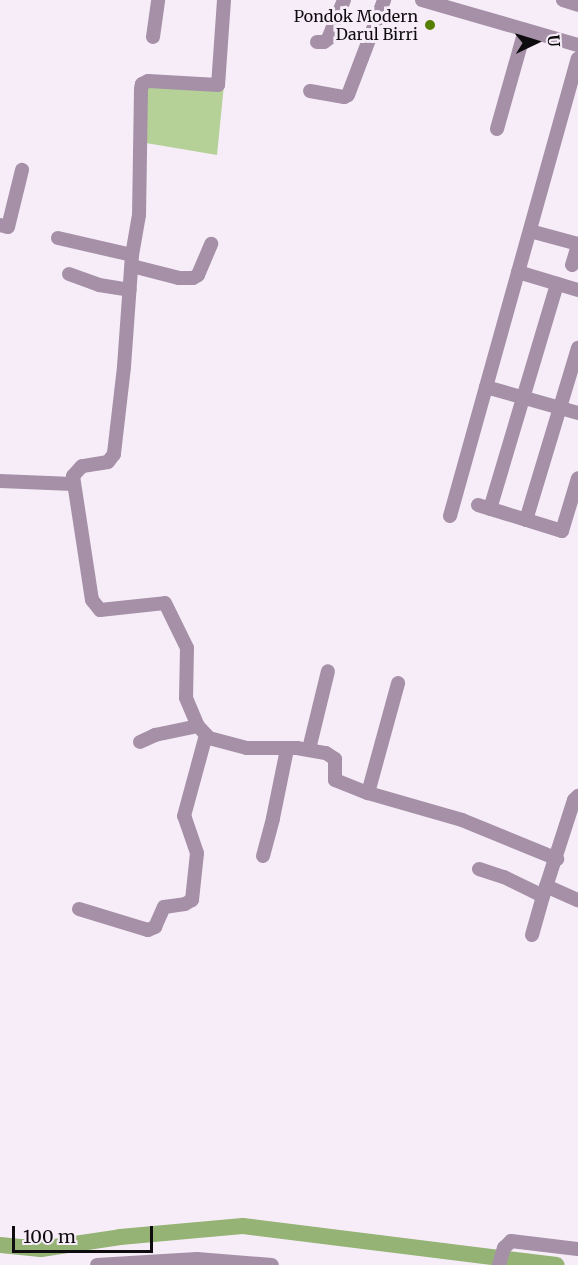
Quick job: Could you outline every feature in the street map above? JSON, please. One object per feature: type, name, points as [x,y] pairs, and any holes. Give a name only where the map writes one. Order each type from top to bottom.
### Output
[{"type":"street","points":[[153,38],[158,0]]},
{"type":"street","points":[[224,0],[218,85],[154,80],[142,84],[140,215],[132,260],[114,454],[108,462],[77,469],[73,484],[94,606],[100,610],[165,603],[187,648],[185,693],[202,730],[213,740],[247,748],[309,750],[332,755],[336,763],[335,780],[368,793],[462,820],[557,859]]},
{"type":"street","points":[[316,42],[324,42],[328,39],[344,0]]},
{"type":"street","points":[[310,91],[348,96],[384,0]]},
{"type":"street","points":[[563,0],[578,5]]},
{"type":"street","points":[[431,1],[578,45]]},
{"type":"street","points":[[497,129],[525,30]]},
{"type":"street","points":[[450,516],[578,59]]},
{"type":"street","points":[[0,225],[8,227],[22,170]]},
{"type":"street","points":[[530,231],[578,244],[572,265]]},
{"type":"street","points":[[58,238],[132,260],[179,278],[193,278],[198,275],[211,244]]},
{"type":"street","points":[[518,272],[578,290]]},
{"type":"street","points":[[69,274],[99,285],[130,290]]},
{"type":"street","points":[[556,284],[523,397],[484,507],[562,531],[578,478]]},
{"type":"street","points":[[526,520],[578,348]]},
{"type":"street","points":[[486,387],[578,413]]},
{"type":"street","points":[[0,481],[73,484]]},
{"type":"street","points":[[309,750],[328,671]]},
{"type":"street","points":[[368,793],[398,683]]},
{"type":"street","points":[[140,742],[154,735],[202,730]]},
{"type":"street","points":[[79,909],[148,930],[155,927],[164,907],[185,904],[192,900],[196,853],[183,816],[202,730]]},
{"type":"street","points":[[262,856],[287,749]]},
{"type":"street","points":[[532,935],[574,800],[578,796]]},
{"type":"street","points":[[479,869],[578,900]]},
{"type":"street","points":[[500,1260],[507,1244],[515,1240],[578,1249]]},
{"type":"street","points":[[97,1265],[197,1259],[272,1265]]},
{"type":"green space","points":[[148,77],[224,85],[217,155],[140,142]]},
{"type":"waterway","points":[[0,1245],[41,1249],[120,1237],[243,1226],[557,1265]]},
{"type":"place","name":"Pondok Modern Darul Birri","points":[[430,25]]}]
